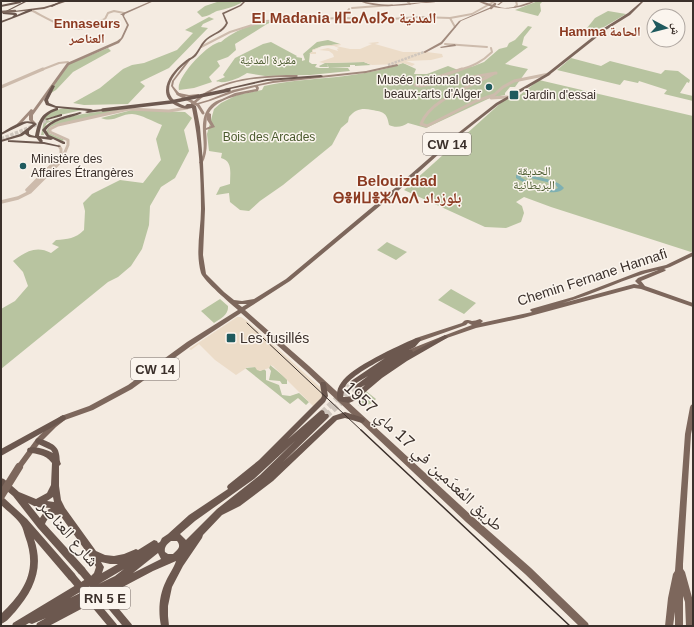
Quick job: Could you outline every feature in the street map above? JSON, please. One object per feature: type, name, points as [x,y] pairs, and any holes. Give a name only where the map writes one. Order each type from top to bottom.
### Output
[{"type":"highway","points":[[1,7],[23,1]]},
{"type":"highway","points":[[2,13],[8,8],[23,1]]},
{"type":"highway","points":[[2,13],[27,1]]},
{"type":"highway","points":[[51,6],[63,1]]},
{"type":"highway","points":[[1,7],[11,6],[8,8]]},
{"type":"highway","points":[[1,21],[32,10]]},
{"type":"highway","points":[[1,21],[12,18],[16,14],[2,13]]},
{"type":"highway","points":[[229,90],[267,80],[321,76]]},
{"type":"highway","points":[[102,109],[47,120],[91,110],[171,102],[267,81],[312,78]]},
{"type":"highway","points":[[52,86],[45,102],[51,106],[91,110]]},
{"type":"highway","points":[[62,144],[41,140],[37,136],[41,118],[44,114],[54,109],[65,107]]},
{"type":"highway","points":[[62,144],[46,134],[44,130],[47,125],[80,113]]},
{"type":"highway","points":[[1,141],[11,139],[28,131],[34,125],[34,123],[29,122],[18,125],[4,135],[11,139],[62,144]]},
{"type":"highway","points":[[1,134],[10,130]]},
{"type":"highway","points":[[28,131],[27,134],[30,136],[57,140]]},
{"type":"highway","points":[[418,340],[397,348],[344,382],[340,399],[350,400],[354,398],[380,376],[405,359],[445,337]]},
{"type":"highway","points":[[410,352],[356,385],[390,358],[413,346],[418,340]]},
{"type":"highway","points":[[225,495],[323,400],[325,396],[323,384]]},
{"type":"highway","points":[[16,626],[55,610],[114,581],[132,569],[192,518],[251,477],[324,415],[263,476],[220,512],[182,551],[173,558],[150,568],[40,626]]},
{"type":"highway","points":[[220,512],[231,509],[270,479],[335,418],[345,415],[362,420]]},
{"type":"highway","points":[[1,453],[63,418]]},
{"type":"highway","points":[[16,626],[94,579],[97,576],[100,567],[93,554],[61,508],[55,486],[57,464],[55,451],[38,441]]},
{"type":"highway","points":[[30,450],[43,451],[50,454],[57,464]]},
{"type":"highway","name":"شارع العناصر","points":[[1,481],[16,494],[128,626]]},
{"type":"highway","points":[[36,503],[46,498],[55,486]]},
{"type":"highway","points":[[16,494],[36,503],[61,508]]},
{"type":"highway","name":"شارع العناصر","points":[[1,500],[24,522],[113,626]]},
{"type":"highway","points":[[41,525],[44,516],[61,508]]},
{"type":"highway","points":[[1,620],[16,605],[29,584],[35,566],[34,552],[24,522]]},
{"type":"highway","points":[[165,626],[163,617],[165,595],[169,584],[203,528]]},
{"type":"highway","points":[[55,603],[175,536],[181,539],[183,545],[179,567]]},
{"type":"highway","points":[[93,554],[106,560],[119,560],[163,542]]},
{"type":"highway","points":[[163,542],[161,552],[163,555],[173,558]]},
{"type":"highway","points":[[90,600],[107,626]]},
{"type":"main road","points":[[2,13],[32,10],[67,1]]},
{"type":"main road","points":[[2,13],[45,8],[70,1]]},
{"type":"main road","points":[[18,125],[27,116],[69,62],[118,42],[122,38],[127,27],[126,22],[120,16],[153,1]]},
{"type":"main road","points":[[202,163],[205,150],[203,113],[198,105],[178,94],[173,89],[173,83],[204,42],[227,25],[223,14],[228,10],[242,5],[245,1]]},
{"type":"main road","points":[[360,1],[379,6],[438,1]]},
{"type":"main road","points":[[478,1],[501,8],[524,6],[535,1]]},
{"type":"main road","points":[[497,5],[499,1]]},
{"type":"main road","points":[[429,52],[444,43],[463,22],[478,16],[503,1]]},
{"type":"main road","name":"CW 14","points":[[1,496],[30,450],[63,418],[91,408],[130,387],[189,344],[258,300],[302,269],[397,189],[459,134],[507,97],[549,74],[605,30],[629,14],[643,1]]},
{"type":"main road","points":[[424,52],[444,43],[455,27],[464,18],[492,8]]},
{"type":"main road","points":[[444,43],[455,45]]},
{"type":"main road","points":[[444,43],[455,45]]},
{"type":"main road","points":[[190,59],[182,65],[166,89],[168,96],[172,100],[189,107],[196,119]]},
{"type":"main road","points":[[34,123],[30,120],[31,115],[69,62]]},
{"type":"main road","points":[[238,82],[223,87],[216,92],[222,94],[229,90],[290,80],[366,73],[397,64]]},
{"type":"main road","points":[[178,94],[189,96],[198,95],[219,85],[239,80],[321,76],[355,72],[388,65]]},
{"type":"main road","points":[[172,78],[185,66]]},
{"type":"main road","points":[[189,107],[213,90],[238,82],[264,78]]},
{"type":"main road","points":[[204,129],[213,127],[209,120],[209,114],[217,104],[236,94],[257,90],[258,88],[256,86]]},
{"type":"main road","points":[[204,124],[206,113],[212,105],[227,96],[247,88]]},
{"type":"main road","points":[[189,107],[218,98],[229,90]]},
{"type":"main road","name":"طريق المُعدَمين في 17 ماي 1957","points":[[189,107],[196,119],[202,163],[202,269],[210,281],[469,519],[528,571],[585,626]]},
{"type":"main road","name":"Chemin Fernane Hannafi","points":[[470,326],[561,302],[643,272],[668,266],[693,254]]},
{"type":"main road","points":[[646,288],[638,281],[665,269],[668,266]]},
{"type":"main road","name":"Chemin Fernane Hannafi","points":[[470,326],[523,316],[634,286],[646,288],[693,304]]},
{"type":"main road","points":[[233,302],[242,303],[258,300]]},
{"type":"main road","points":[[410,352],[470,326]]},
{"type":"main road","points":[[418,340],[470,326]]},
{"type":"main road","points":[[679,626],[679,564],[688,434],[693,407]]},
{"type":"main road","points":[[669,626],[672,598],[679,564]]},
{"type":"main road","points":[[679,564],[689,602],[690,626]]},
{"type":"main road","points":[[570,611],[580,626]]},
{"type":"street","points":[[407,1],[410,4]]},
{"type":"street","points":[[201,47],[230,32],[265,21],[341,18],[376,20],[416,17],[451,18],[472,14],[495,1]]},
{"type":"street","points":[[516,1],[516,7]]},
{"type":"street","points":[[345,18],[351,9],[379,6]]},
{"type":"street","points":[[32,10],[68,28],[77,29],[81,29],[89,24],[105,19],[108,13],[114,11],[124,13]]},
{"type":"street","points":[[451,18],[458,21]]},
{"type":"street","points":[[451,18],[455,27]]},
{"type":"street","points":[[204,42],[211,42]]},
{"type":"street","points":[[455,45],[487,49],[491,48],[492,52],[488,57],[476,64],[415,85],[420,86],[493,74]]},
{"type":"street","points":[[468,46],[487,49]]},
{"type":"street","points":[[487,49],[490,52],[488,57]]},
{"type":"street","points":[[1,87],[59,63],[69,62]]},
{"type":"street","points":[[496,73],[472,84],[438,104],[423,116],[421,124],[427,126],[475,103],[495,97],[507,97]]},
{"type":"street","points":[[475,103],[480,99],[494,95],[511,83],[525,78],[549,74]]},
{"type":"street","points":[[1,200],[15,197],[28,190],[60,156],[64,140],[50,132],[51,128],[55,126],[128,110],[181,110],[189,107]]},
{"type":"street","points":[[1,200],[18,198],[30,192],[65,156],[62,144]]},
{"type":"green space","points":[[220,1],[242,1],[235,6],[217,11],[204,17],[197,12],[205,6]]},
{"type":"green space","points":[[538,1],[543,1],[540,4],[541,11],[538,16],[515,10]]},
{"type":"green space","points":[[608,11],[626,14],[599,30],[587,28],[595,18]]},
{"type":"green space","points":[[209,17],[214,19],[203,24],[201,27],[208,28],[169,68],[140,82],[145,86],[128,104],[84,105],[73,103],[100,88],[123,69],[132,65],[144,63],[177,50],[193,33],[185,30]]},
{"type":"green space","points":[[274,21],[235,44],[236,50],[228,57],[217,61],[220,66],[209,77],[212,82],[194,88],[179,90],[179,84],[187,70],[201,54],[209,48],[246,27]]},
{"type":"green space","name":"Bois des Arcades","points":[[528,26],[532,27],[524,37],[522,45],[528,47],[505,64],[528,69],[515,87],[510,87],[505,95],[490,98],[426,128],[408,123],[399,127],[394,127],[389,125],[386,115],[382,112],[368,109],[359,110],[354,112],[349,117],[348,122],[341,128],[332,145],[249,211],[240,210],[230,202],[229,193],[216,195],[220,187],[230,184],[229,165],[221,158],[222,153],[209,151],[207,134],[214,109],[221,103],[237,95],[262,90],[264,86],[352,75],[403,63],[416,69],[414,74],[427,74],[448,66],[458,70],[474,66],[484,62],[499,49],[507,47],[509,43],[515,40]]},
{"type":"green space","name":"مقبرة المدنية","points":[[328,40],[340,44],[322,46],[312,50],[310,53],[309,62],[312,64],[317,64],[315,67],[319,68],[348,68],[350,71],[310,75],[265,76],[247,73],[227,82],[216,81],[225,77],[223,75],[235,58],[263,44],[271,42],[297,56],[296,57],[302,58],[302,61],[305,60],[303,54],[317,42]]},
{"type":"green space","points":[[108,48],[111,51],[73,72],[56,90],[46,96],[69,64]]},
{"type":"green space","points":[[571,58],[601,66],[610,61],[661,74],[665,70],[678,71],[690,80],[680,93],[693,96],[693,101],[664,94],[667,90],[639,81],[638,83],[624,80],[620,85],[557,70]]},
{"type":"green space","points":[[364,62],[371,65],[350,65],[350,67],[329,68],[327,64],[328,67],[319,66],[325,63]]},
{"type":"green space","name":"الحديقة البريطانية","points":[[539,80],[693,116],[693,251],[691,252],[524,197],[516,202],[522,206],[524,213],[521,222],[506,228],[485,227],[404,190],[504,100],[516,98]]},
{"type":"green space","points":[[65,108],[82,110],[47,118],[49,121],[62,117],[47,123],[43,130],[44,135],[41,135],[45,116],[56,110]]},
{"type":"green space","points":[[129,109],[55,125],[49,128],[49,133],[64,140],[62,141],[51,137],[47,133],[49,127],[57,121],[68,117],[96,112]]},
{"type":"green space","points":[[132,110],[185,112],[192,118],[184,130],[189,151],[175,178],[161,187],[150,206],[149,225],[142,249],[131,266],[118,277],[108,282],[1,369],[1,309],[15,301],[28,286],[23,272],[13,261],[26,252],[40,250],[51,253],[59,247],[52,244],[56,240],[68,239],[78,235],[84,230],[85,211],[83,203],[92,194],[120,180],[143,183],[161,160],[156,139],[162,125],[132,114],[113,119],[101,118]]},
{"type":"green space","points":[[387,242],[407,252],[396,260],[377,250]]},
{"type":"green space","points":[[451,289],[476,303],[464,314],[438,300]]},
{"type":"green space","points":[[220,299],[228,306],[228,309],[224,316],[214,323],[201,311]]},
{"type":"green space","points":[[270,365],[287,379],[287,384],[282,384],[280,381],[269,380],[271,371],[269,368]]},
{"type":"green space","points":[[256,367],[260,371],[264,369],[266,371],[266,380],[279,385],[282,395],[290,396],[299,393],[309,402],[306,405],[298,398],[290,404],[245,368]]},
{"type":"green space","points":[[366,391],[376,399],[372,403],[361,407],[358,405],[359,403],[357,401]]},
{"type":"shaded area","points":[[378,42],[379,43],[375,44],[403,52],[427,52],[442,54],[443,57],[431,60],[406,61],[415,64],[412,66],[403,63],[372,65],[364,62],[323,63],[319,62],[334,57],[329,51],[319,50],[328,48],[338,51],[337,49],[339,48],[334,46],[323,46],[340,44],[341,45],[336,46],[350,49],[360,49],[372,44],[368,43]]},
{"type":"shaded area","points":[[323,46],[313,50],[316,54],[309,54],[312,50]]},
{"type":"shaded area","points":[[237,317],[241,317],[247,321],[322,389],[322,399],[314,407],[273,366],[270,365],[269,368],[260,371],[255,367],[248,367],[236,375],[215,360],[199,344],[191,350],[189,349]]},
{"type":"water","points":[[522,174],[544,178],[556,182],[564,188],[560,191],[547,192],[526,184],[516,178],[516,175]],"holes":[[[522,176],[555,184],[558,188],[549,190],[539,187],[520,177]]]},
{"type":"tunnel","points":[[388,65],[424,52]]},
{"type":"tunnel","points":[[1,139],[48,120]]},
{"type":"tunnel","points":[[322,413],[353,383]]},
{"type":"tunnel","points":[[326,416],[358,387]]},
{"type":"tram line","points":[[247,323],[362,431]]},
{"type":"tram line","points":[[361,430],[570,626]]},
{"type":"place","name":"Musée national des beaux-arts d'Alger","points":[[489,87]]},
{"type":"place","name":"Jardin d'essai","points":[[514,95]]},
{"type":"place","name":"Ministère des Affaires Étrangères","points":[[23,166]]},
{"type":"place","name":"Les fusillés","points":[[231,338]]},
{"type":"district","name":"El Madania ⵍⵎⴰⴷⴰⵏⵢⴰ المدنية","points":[[344,18]]},
{"type":"district","name":"Ennaseurs العناصر","points":[[87,30]]},
{"type":"district","name":"Hamma الحامة","points":[[600,31]]},
{"type":"district","name":"Belouizdad ⴱⴻⵍⵡⴻⵣⴷⴰⴷ بلوزداد","points":[[397,190]]}]
